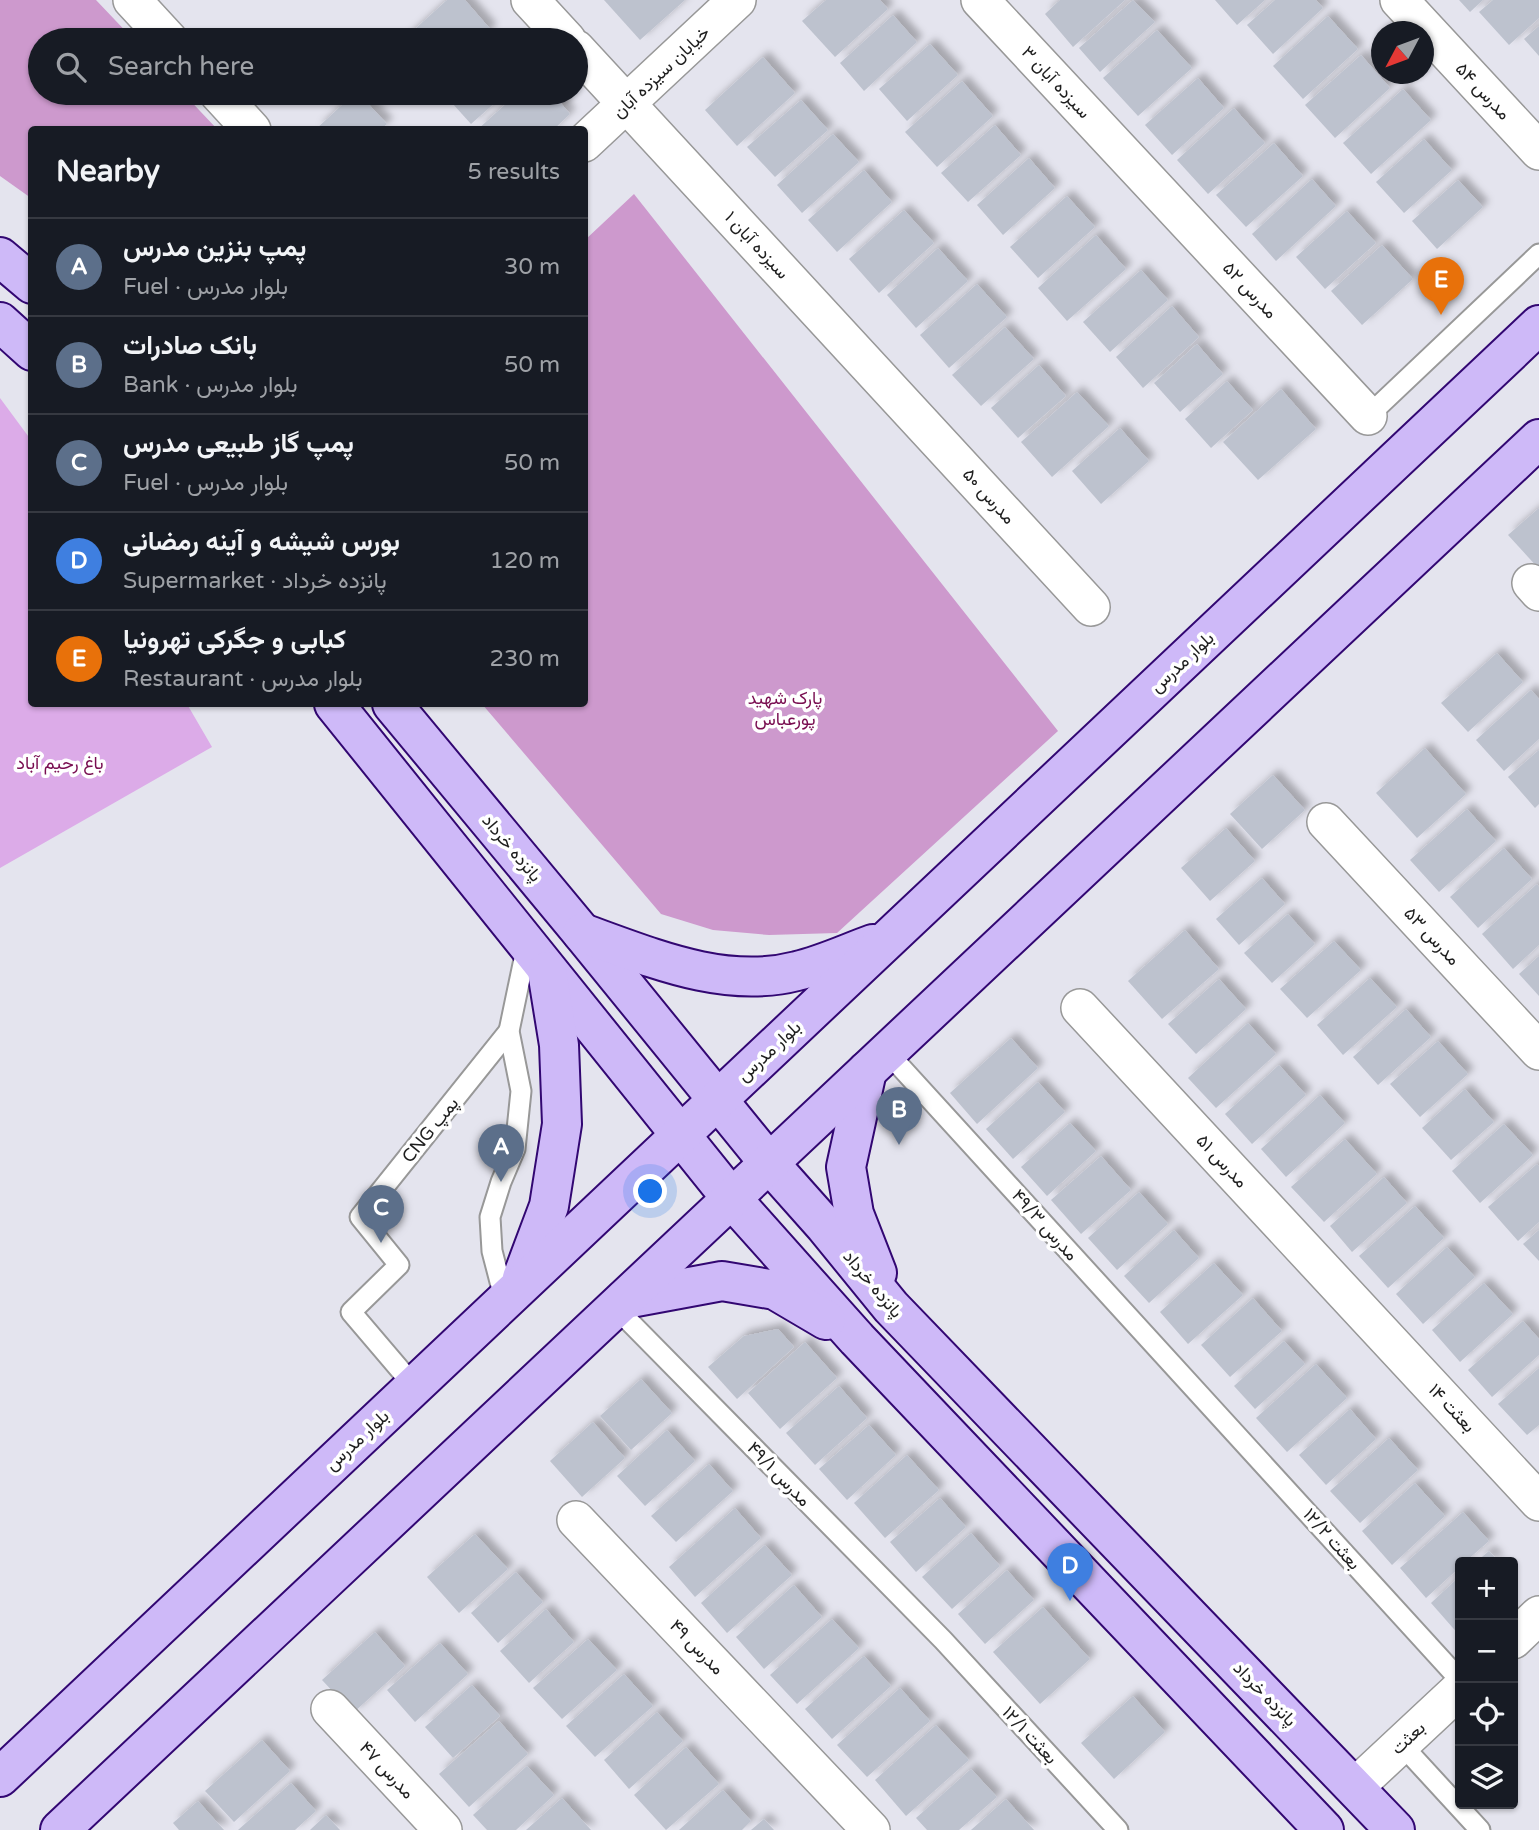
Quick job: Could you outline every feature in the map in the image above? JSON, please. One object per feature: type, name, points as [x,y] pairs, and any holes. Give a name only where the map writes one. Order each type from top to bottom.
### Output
[{"type":"main road","points":[[0,257],[28,281]]},
{"type":"main road","points":[[0,322],[28,347]]},
{"type":"main road","name":"بلوار مدرس","points":[[0,1777],[1539,325]]},
{"type":"main road","points":[[60,1830],[1539,439]]},
{"type":"main road","points":[[337,707],[732,1199],[857,1339],[1316,1827]]},
{"type":"main road","points":[[361,735],[390,707]]},
{"type":"main road","name":"پانزده خرداد","points":[[395,707],[769,1163],[891,1307],[1395,1830]]},
{"type":"main road","points":[[582,933],[671,965],[739,978],[796,972],[889,938]]},
{"type":"main road","points":[[507,1298],[524,1274],[549,1206],[562,1124],[559,1045],[537,957]]},
{"type":"main road","points":[[877,1061],[846,1167],[854,1214],[891,1307]]},
{"type":"main road","points":[[620,1303],[722,1281],[775,1290],[857,1339]]},
{"type":"street","points":[[132,0],[158,28]]},
{"type":"street","points":[[530,0],[556,28]]},
{"type":"street","name":"خیابان سیزده آبان","points":[[588,140],[737,0]]},
{"type":"street","name":"سیزده آبان ۳","points":[[980,0],[1132,163]]},
{"type":"street","name":"مدرس ۵۴","points":[[1399,0],[1539,151]]},
{"type":"street","name":"سیزده آبان ۱","points":[[588,62],[887,385]]},
{"type":"street","points":[[229,105],[248,126]]},
{"type":"street","name":"مدرس ۵۲","points":[[1132,163],[1368,416]]},
{"type":"street","name":"مدرس ۵۰","points":[[887,385],[1091,607]]},
{"type":"street","name":"مدرس ۵۳","points":[[1326,822],[1539,1051]]},
{"type":"street","name":"مدرس ۵۱","points":[[1080,1008],[1364,1314]]},
{"type":"street","name":"بعثت ۱۴","points":[[1364,1314],[1539,1502]]},
{"type":"street","name":"مدرس ۴۹","points":[[576,1520],[871,1830]]},
{"type":"street","points":[[1518,1635],[1539,1615]]},
{"type":"street","name":"بعثت","points":[[1355,1787],[1455,1694]]},
{"type":"street","name":"مدرس ۴۷","points":[[330,1709],[443,1830]]},
{"type":"lane","points":[[1368,416],[1539,254]]},
{"type":"lane","points":[[507,1298],[492,1251],[490,1217],[500,1182],[515,1149],[520,1091],[509,1031],[537,957]]},
{"type":"lane","name":"CNG پمپ","points":[[414,1386],[351,1312],[399,1265],[360,1217],[509,1031]]},
{"type":"lane","name":"مدرس ۴۹/۳","points":[[877,1061],[1203,1398]]},
{"type":"lane","name":"مدرس ۴۹/۱","points":[[620,1303],[943,1640]]},
{"type":"lane","name":"بعثت ۱۲/۲","points":[[1203,1398],[1455,1675]]},
{"type":"lane","name":"بعثت ۱۲/۱","points":[[943,1640],[1118,1830]]},
{"type":"lane","points":[[1401,1744],[1480,1830]]},
{"type":"green space","points":[[0,0],[96,0],[123,28],[28,28],[28,105],[194,105],[214,126],[28,126],[28,196],[0,176]]},
{"type":"green space","name":"پارک شهید پورعباس","points":[[634,194],[1058,731],[837,933],[769,935],[713,930],[661,914],[485,707],[588,707],[588,237]]},
{"type":"green space","name":"باغ رحیم آباد","points":[[0,398],[28,436],[28,707],[189,707],[212,747],[0,868]]},
{"type":"building","points":[[447,0],[465,0],[489,28],[416,28]]},
{"type":"building","points":[[604,0],[685,0],[640,40]]},
{"type":"building","points":[[826,0],[880,0],[888,9],[835,57],[802,21]]},
{"type":"building","points":[[1060,0],[1125,0],[1073,47],[1045,14]]},
{"type":"building","points":[[1133,0],[1155,22],[1100,72],[1079,48]]},
{"type":"building","points":[[1215,0],[1265,0],[1237,25]]},
{"type":"building","points":[[1275,0],[1316,0],[1323,8],[1273,54],[1247,25]]},
{"type":"building","points":[[1459,0],[1483,0],[1470,12]]},
{"type":"building","points":[[1493,0],[1539,0],[1539,18],[1509,45],[1479,12]]},
{"type":"building","points":[[893,15],[917,42],[864,91],[840,63]]},
{"type":"building","points":[[1328,16],[1358,49],[1303,99],[1273,66]]},
{"type":"building","points":[[1539,26],[1539,56],[1524,39]]},
{"type":"building","points":[[1157,30],[1192,68],[1138,116],[1103,78]]},
{"type":"building","points":[[930,44],[958,75],[907,121],[879,89]]},
{"type":"building","points":[[1361,55],[1371,66],[1371,84],[1386,84],[1390,88],[1335,138],[1305,105]]},
{"type":"building","points":[[763,57],[795,93],[737,146],[705,110]]},
{"type":"building","points":[[1198,78],[1224,108],[1172,155],[1145,125]]},
{"type":"building","points":[[962,81],[993,116],[937,167],[905,132]]},
{"type":"building","points":[[1403,89],[1431,120],[1371,174],[1343,143]]},
{"type":"building","points":[[801,100],[828,130],[775,177],[747,147]]},
{"type":"building","points":[[342,105],[369,105],[387,124],[385,126],[319,126]]},
{"type":"building","points":[[454,105],[492,105],[471,124]]},
{"type":"building","points":[[505,105],[562,105],[570,114],[557,126],[481,126]]},
{"type":"building","points":[[1234,108],[1265,143],[1208,194],[1177,160]]},
{"type":"building","points":[[995,125],[1021,155],[968,202],[941,173]]},
{"type":"building","points":[[833,134],[859,162],[802,213],[777,185]]},
{"type":"building","points":[[1424,139],[1452,170],[1404,213],[1376,182]]},
{"type":"building","points":[[1274,143],[1303,176],[1246,227],[1216,195]]},
{"type":"building","points":[[1029,158],[1055,188],[1003,235],[977,205]]},
{"type":"building","points":[[864,170],[892,202],[837,252],[808,220]]},
{"type":"building","points":[[1312,179],[1336,206],[1276,261],[1252,234]]},
{"type":"building","points":[[1458,180],[1483,207],[1437,249],[1412,221]]},
{"type":"building","points":[[1067,196],[1095,227],[1038,278],[1010,247]]},
{"type":"building","points":[[904,210],[934,243],[879,293],[849,259]]},
{"type":"building","points":[[1347,211],[1376,243],[1325,289],[1296,257]]},
{"type":"building","points":[[1096,235],[1126,269],[1067,321],[1038,288]]},
{"type":"building","points":[[1382,245],[1413,279],[1362,325],[1331,291]]},
{"type":"building","points":[[938,248],[968,281],[916,328],[887,295]]},
{"type":"building","points":[[1141,270],[1168,300],[1110,352],[1083,322]]},
{"type":"building","points":[[977,284],[1007,317],[949,368],[920,335]]},
{"type":"building","points":[[1172,306],[1199,337],[1143,388],[1116,357]]},
{"type":"building","points":[[1005,327],[1034,359],[981,406],[952,375]]},
{"type":"building","points":[[1197,344],[1223,374],[1180,412],[1154,383]]},
{"type":"building","points":[[1039,365],[1066,396],[1018,438],[991,408]]},
{"type":"building","points":[[1227,381],[1253,410],[1211,448],[1185,419]]},
{"type":"building","points":[[1281,389],[1316,429],[1258,480],[1223,442]]},
{"type":"building","points":[[1077,392],[1109,426],[1052,477],[1021,442]]},
{"type":"building","points":[[1120,428],[1149,461],[1101,504],[1072,471]]},
{"type":"building","points":[[1539,508],[1539,569],[1508,535]]},
{"type":"building","points":[[1497,653],[1523,682],[1468,732],[1441,703]]},
{"type":"building","points":[[1531,690],[1539,699],[1539,739],[1504,771],[1476,740]]},
{"type":"building","points":[[1425,748],[1466,794],[1417,838],[1376,793]]},
{"type":"building","points":[[1539,750],[1539,804],[1535,808],[1508,777]]},
{"type":"building","points":[[1273,775],[1305,810],[1262,849],[1230,814]]},
{"type":"building","points":[[1467,809],[1496,841],[1439,892],[1410,860]]},
{"type":"building","points":[[1226,828],[1255,861],[1210,901],[1181,868]]},
{"type":"building","points":[[1504,848],[1532,879],[1478,928],[1450,897]]},
{"type":"building","points":[[1262,878],[1285,904],[1239,945],[1216,919]]},
{"type":"building","points":[[1537,884],[1539,945],[1513,969],[1482,934]]},
{"type":"building","points":[[1288,914],[1315,944],[1272,983],[1244,953]]},
{"type":"building","points":[[1185,930],[1219,969],[1162,1019],[1128,981]]},
{"type":"building","points":[[1334,941],[1361,970],[1307,1018],[1280,989]]},
{"type":"building","points":[[1539,956],[1539,996],[1519,974]]},
{"type":"building","points":[[1370,978],[1397,1007],[1343,1055],[1317,1025]]},
{"type":"building","points":[[1219,979],[1246,1009],[1196,1054],[1168,1024]]},
{"type":"building","points":[[1406,1009],[1431,1037],[1378,1085],[1353,1057]]},
{"type":"building","points":[[1248,1023],[1276,1054],[1216,1108],[1188,1078]]},
{"type":"building","points":[[1011,1038],[1038,1068],[977,1124],[950,1093]]},
{"type":"building","points":[[1438,1041],[1468,1074],[1420,1117],[1390,1084]]},
{"type":"building","points":[[1279,1065],[1306,1095],[1252,1144],[1225,1114]]},
{"type":"building","points":[[1038,1082],[1065,1112],[1013,1159],[986,1129]]},
{"type":"building","points":[[1465,1089],[1494,1122],[1451,1160],[1422,1128]]},
{"type":"building","points":[[1320,1095],[1345,1123],[1286,1177],[1261,1149]]},
{"type":"building","points":[[1070,1123],[1096,1151],[1047,1196],[1021,1167]]},
{"type":"building","points":[[1504,1124],[1533,1155],[1480,1203],[1452,1171]]},
{"type":"building","points":[[1345,1139],[1377,1174],[1324,1222],[1291,1187]]},
{"type":"building","points":[[1101,1156],[1131,1190],[1081,1234],[1051,1200]]},
{"type":"building","points":[[1537,1164],[1539,1222],[1518,1241],[1488,1207]]},
{"type":"building","points":[[1384,1177],[1407,1203],[1352,1252],[1330,1226]]},
{"type":"building","points":[[1139,1192],[1168,1224],[1117,1270],[1088,1238]]},
{"type":"building","points":[[1415,1206],[1444,1238],[1388,1288],[1359,1256]]},
{"type":"building","points":[[1174,1230],[1199,1258],[1149,1303],[1124,1276]]},
{"type":"building","points":[[1539,1230],[1539,1261],[1523,1244]]},
{"type":"building","points":[[1447,1247],[1475,1277],[1423,1324],[1396,1294]]},
{"type":"building","points":[[1214,1263],[1243,1295],[1188,1344],[1160,1312]]},
{"type":"building","points":[[1484,1283],[1513,1314],[1460,1362],[1432,1330]]},
{"type":"building","points":[[1253,1298],[1282,1331],[1230,1377],[1201,1345]]},
{"type":"building","points":[[1523,1321],[1539,1339],[1539,1355],[1492,1397],[1468,1370]]},
{"type":"building","points":[[778,1329],[794,1347],[737,1399],[708,1367],[744,1336]]},
{"type":"building","points":[[1284,1341],[1305,1364],[1255,1409],[1234,1386]]},
{"type":"building","points":[[805,1342],[837,1378],[780,1429],[748,1393]]},
{"type":"building","points":[[1316,1364],[1347,1398],[1287,1452],[1256,1418]]},
{"type":"building","points":[[1539,1368],[1539,1425],[1527,1435],[1498,1404]]},
{"type":"building","points":[[641,1379],[672,1413],[631,1450],[600,1416]]},
{"type":"building","points":[[839,1386],[867,1418],[815,1465],[786,1433]]},
{"type":"building","points":[[1350,1409],[1376,1439],[1326,1485],[1299,1455]]},
{"type":"building","points":[[593,1422],[625,1458],[582,1497],[550,1461]]},
{"type":"building","points":[[869,1425],[896,1455],[847,1500],[819,1469]]},
{"type":"building","points":[[667,1430],[695,1461],[645,1506],[617,1476]]},
{"type":"building","points":[[1389,1438],[1418,1470],[1360,1523],[1330,1491]]},
{"type":"building","points":[[907,1455],[939,1490],[885,1538],[854,1503]]},
{"type":"building","points":[[709,1464],[733,1491],[676,1542],[651,1516]]},
{"type":"building","points":[[1415,1483],[1445,1516],[1392,1565],[1362,1531]]},
{"type":"building","points":[[940,1498],[966,1527],[916,1572],[890,1542]]},
{"type":"building","points":[[735,1508],[761,1538],[695,1597],[669,1567]]},
{"type":"building","points":[[1463,1512],[1489,1541],[1471,1557],[1455,1557],[1455,1572],[1426,1598],[1400,1568]]},
{"type":"building","points":[[971,1533],[1000,1566],[952,1609],[922,1577]]},
{"type":"building","points":[[475,1534],[508,1569],[459,1613],[427,1577]]},
{"type":"building","points":[[765,1545],[792,1575],[727,1633],[701,1603]]},
{"type":"building","points":[[1489,1551],[1494,1557],[1482,1557]]},
{"type":"building","points":[[1007,1570],[1034,1600],[985,1644],[958,1614]]},
{"type":"building","points":[[516,1572],[543,1602],[498,1643],[471,1613]]},
{"type":"building","points":[[1455,1581],[1455,1630],[1431,1603]]},
{"type":"building","points":[[794,1585],[822,1617],[764,1669],[736,1637]]},
{"type":"building","points":[[1043,1607],[1090,1659],[1040,1704],[993,1652]]},
{"type":"building","points":[[546,1609],[574,1642],[529,1683],[500,1651]]},
{"type":"building","points":[[832,1619],[859,1648],[797,1704],[770,1675]]},
{"type":"building","points":[[375,1632],[405,1666],[353,1713],[322,1680]]},
{"type":"building","points":[[588,1639],[617,1670],[562,1719],[533,1688]]},
{"type":"building","points":[[440,1643],[468,1674],[415,1722],[387,1690]]},
{"type":"building","points":[[864,1656],[891,1686],[832,1739],[805,1709]]},
{"type":"building","points":[[624,1674],[653,1706],[595,1757],[566,1726]]},
{"type":"building","points":[[472,1685],[500,1716],[453,1758],[425,1727]]},
{"type":"building","points":[[900,1688],[930,1721],[867,1777],[837,1745]]},
{"type":"building","points":[[1133,1696],[1165,1732],[1114,1779],[1081,1743]]},
{"type":"building","points":[[657,1712],[683,1741],[629,1789],[604,1760]]},
{"type":"building","points":[[499,1721],[528,1754],[469,1807],[439,1774]]},
{"type":"building","points":[[936,1725],[969,1760],[906,1816],[875,1780]]},
{"type":"building","points":[[262,1740],[290,1771],[234,1822],[205,1791]]},
{"type":"building","points":[[686,1747],[719,1784],[666,1830],[634,1795]]},
{"type":"building","points":[[527,1766],[554,1795],[516,1830],[487,1830],[473,1815]]},
{"type":"building","points":[[971,1769],[997,1797],[959,1830],[927,1830],[916,1818]]},
{"type":"building","points":[[291,1783],[316,1811],[295,1830],[238,1830]]},
{"type":"building","points":[[723,1790],[751,1821],[742,1830],[679,1830]]},
{"type":"building","points":[[562,1798],[591,1830],[526,1830]]},
{"type":"building","points":[[1006,1799],[1034,1830],[971,1830]]},
{"type":"building","points":[[198,1801],[224,1830],[179,1830],[173,1823]]},
{"type":"building","points":[[326,1815],[340,1830],[310,1830]]},
{"type":"building","points":[[764,1819],[774,1830],[751,1830]]},
{"type":"place","name":"کبابی و جگرکی تهرونیا","points":[[1441,315]]},
{"type":"place","name":"بانک صادرات","points":[[899,1145]]},
{"type":"place","name":"پمپ بنزین مدرس","points":[[501,1182]]},
{"type":"place","name":"پمپ گاز طبیعی مدرس","points":[[381,1243]]},
{"type":"place","name":"بورس شیشه و آینه رمضانی","points":[[1070,1601]]}]
